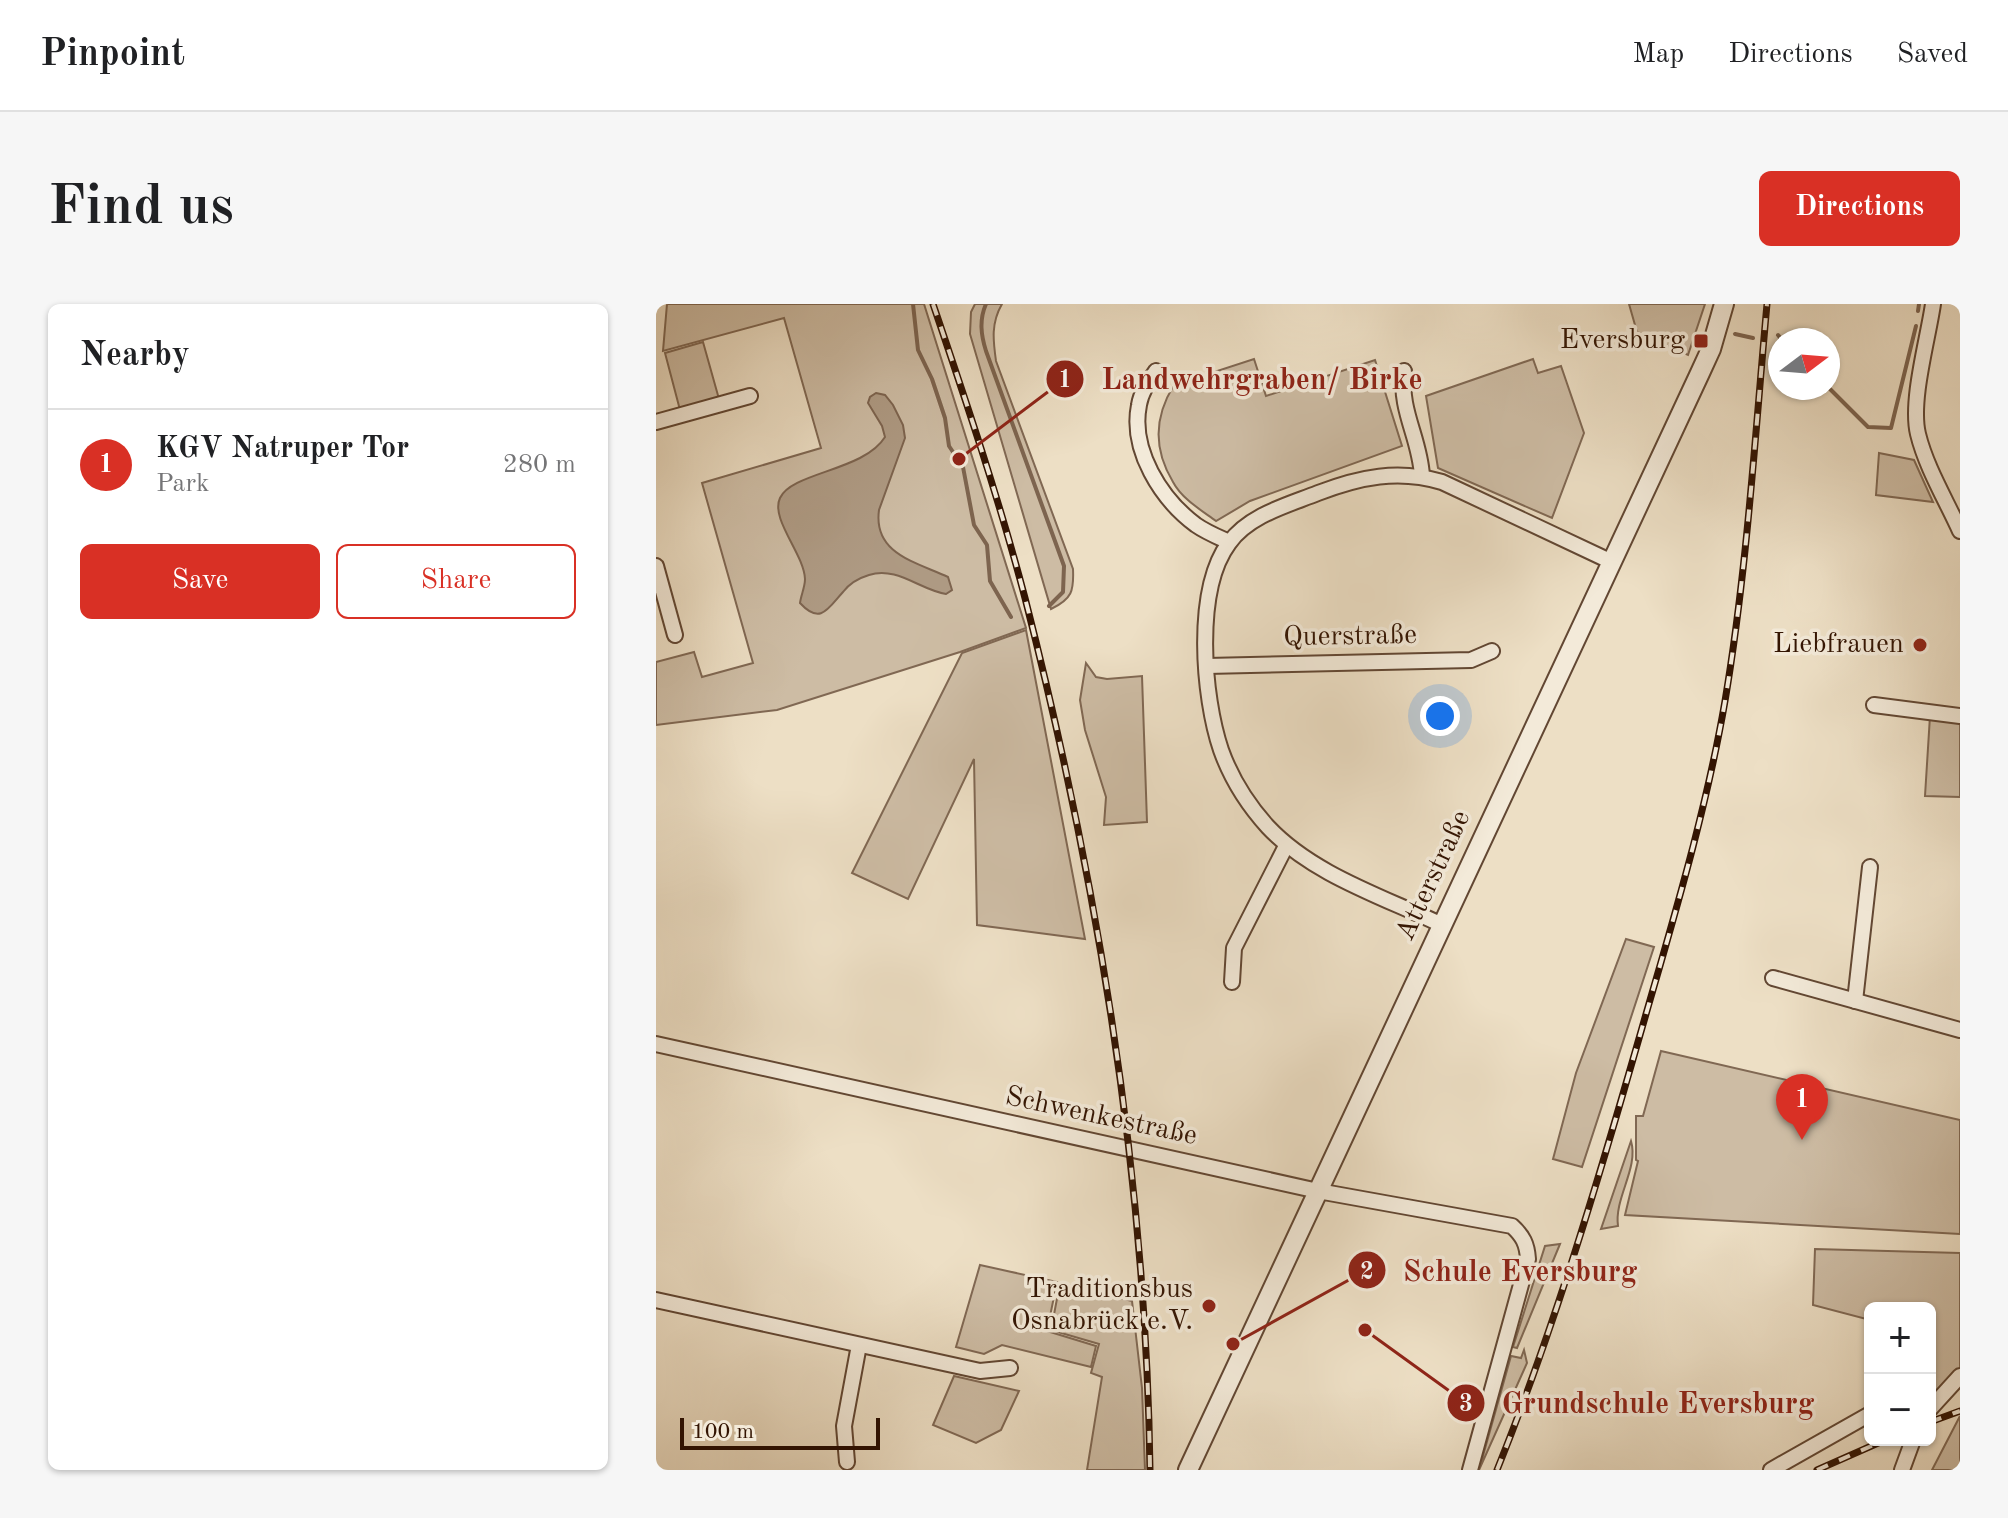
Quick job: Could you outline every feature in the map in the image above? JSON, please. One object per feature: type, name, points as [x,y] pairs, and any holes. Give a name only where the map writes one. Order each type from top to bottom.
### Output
[{"type":"street","name":"Atterstraße","points":[[1188,1470],[1711,349],[1724,304]]},
{"type":"street","points":[[1933,304],[1916,411],[1917,432],[1960,531]]},
{"type":"street","points":[[1156,371],[1139,401],[1137,416],[1146,459],[1164,493],[1178,510],[1198,527],[1229,542]]},
{"type":"street","points":[[1404,371],[1401,393],[1421,461],[1422,476]]},
{"type":"street","points":[[656,422],[750,396]]},
{"type":"street","points":[[1442,925],[1322,869],[1286,846],[1249,804],[1221,749],[1210,709],[1207,600],[1214,570],[1229,542],[1267,514],[1349,481],[1387,475],[1422,476],[1442,482],[1612,562]]},
{"type":"street","points":[[656,566],[675,635]]},
{"type":"street","name":"Querstraße","points":[[1207,666],[1471,660],[1492,651]]},
{"type":"street","points":[[1874,705],[1960,716]]},
{"type":"street","points":[[1232,982],[1234,948],[1286,846]]},
{"type":"street","points":[[1855,1001],[1870,867]]},
{"type":"street","points":[[1773,978],[1960,1030]]},
{"type":"street","name":"Schwenkestraße","points":[[656,1044],[1318,1191],[1512,1226],[1522,1235],[1528,1259],[1470,1470]]},
{"type":"street","points":[[656,1300],[980,1371],[1010,1368]]},
{"type":"street","points":[[847,1462],[844,1426],[859,1345]]},
{"type":"street","points":[[1936,1402],[1960,1376]]},
{"type":"street","points":[[1771,1470],[1864,1417]]},
{"type":"street","points":[[1902,1470],[1911,1446]]},
{"type":"shaded area","points":[[667,304],[924,304],[1026,628],[777,710],[656,725],[656,662],[694,652],[702,677],[753,663],[702,483],[821,448],[784,318],[663,351]]},
{"type":"shaded area","points":[[975,304],[1002,304],[994,332],[996,361],[1073,569],[1070,594],[1051,609],[970,334],[971,312]]},
{"type":"shaded area","points":[[1629,304],[1705,304],[1688,355],[1637,332]]},
{"type":"shaded area","points":[[703,342],[719,399],[680,410],[665,353]]},
{"type":"shaded area","points":[[1254,359],[1266,396],[1375,360],[1402,446],[1250,501],[1216,521],[1187,499],[1166,470],[1159,445],[1160,421],[1174,385]]},
{"type":"shaded area","points":[[1533,359],[1538,373],[1561,366],[1584,433],[1552,518],[1438,468],[1426,396]]},
{"type":"shaded area","points":[[876,393],[885,395],[893,405],[903,425],[905,438],[879,510],[883,537],[899,554],[948,577],[952,590],[946,594],[936,592],[899,576],[879,573],[854,582],[824,612],[814,613],[800,603],[805,582],[803,569],[783,526],[778,506],[780,498],[799,482],[846,464],[875,448],[885,437],[868,403]]},
{"type":"shaded area","points":[[1879,453],[1914,460],[1933,502],[1876,495]]},
{"type":"shaded area","points":[[1026,630],[1085,939],[977,925],[974,759],[908,899],[852,873],[962,653]]},
{"type":"shaded area","points":[[1086,663],[1096,677],[1142,676],[1147,822],[1104,825],[1106,797],[1085,730],[1080,700]]},
{"type":"shaded area","points":[[1930,716],[1960,721],[1960,797],[1925,796]]},
{"type":"shaded area","points":[[1626,939],[1654,947],[1582,1167],[1553,1159],[1576,1073]]},
{"type":"shaded area","points":[[1661,1051],[1960,1120],[1960,1234],[1625,1215],[1638,1161],[1636,1116],[1643,1116]]},
{"type":"shaded area","points":[[1631,1141],[1632,1162],[1619,1205],[1618,1226],[1601,1229]]},
{"type":"shaded area","points":[[1560,1244],[1517,1348],[1513,1347],[1545,1246]]},
{"type":"shaded area","points":[[1815,1249],[1960,1253],[1960,1376],[1936,1402],[1936,1302],[1864,1302],[1864,1318],[1813,1305]]},
{"type":"shaded area","points":[[980,1265],[1057,1282],[1047,1331],[1096,1346],[1091,1367],[1002,1345],[984,1354],[956,1347]]},
{"type":"shaded area","points":[[1060,1283],[1132,1301],[1142,1388],[1145,1470],[1087,1470],[1102,1377],[1091,1373],[1099,1344],[1051,1330]]},
{"type":"shaded area","points":[[1524,1350],[1527,1363],[1479,1470],[1511,1356],[1521,1358]]},
{"type":"shaded area","points":[[954,1376],[1019,1391],[1001,1430],[976,1443],[933,1425]]},
{"type":"shaded area","points":[[1960,1416],[1960,1470],[1932,1470]]},
{"type":"waterway","points":[[913,304],[918,350],[945,418],[949,446],[963,467],[974,525],[987,545],[990,581],[1011,617]]},
{"type":"waterway","points":[[986,304],[982,316],[986,351],[1064,566],[1063,592],[1049,606]]},
{"type":"waterway","points":[[1918,311],[1919,304]]},
{"type":"waterway","points":[[1840,399],[1868,427],[1891,428],[1916,326]]},
{"type":"waterway","points":[[1735,334],[1753,338]]},
{"type":"railway","points":[[933,304],[993,487],[1025,598],[1075,813],[1096,922],[1128,1140],[1139,1250],[1150,1470]]},
{"type":"railway","points":[[1497,1470],[1538,1361],[1593,1196],[1699,825],[1725,701],[1739,602],[1767,304]]},
{"type":"railway","points":[[1936,1420],[1960,1411]]},
{"type":"railway","points":[[1817,1470],[1871,1446]]},
{"type":"place","name":"Eversburg","points":[[1701,341]]},
{"type":"place","name":"Landwehrgraben/ Birke","points":[[959,459]]},
{"type":"place","name":"Liebfrauen","points":[[1920,645]]},
{"type":"place","name":"KGV Natruper Tor","points":[[1802,1140]]},
{"type":"place","name":"Traditionsbus Osnabrück e.V.","points":[[1209,1306]]},
{"type":"place","name":"Grundschule Eversburg","points":[[1365,1330]]},
{"type":"place","name":"Schule Eversburg","points":[[1233,1344]]}]
